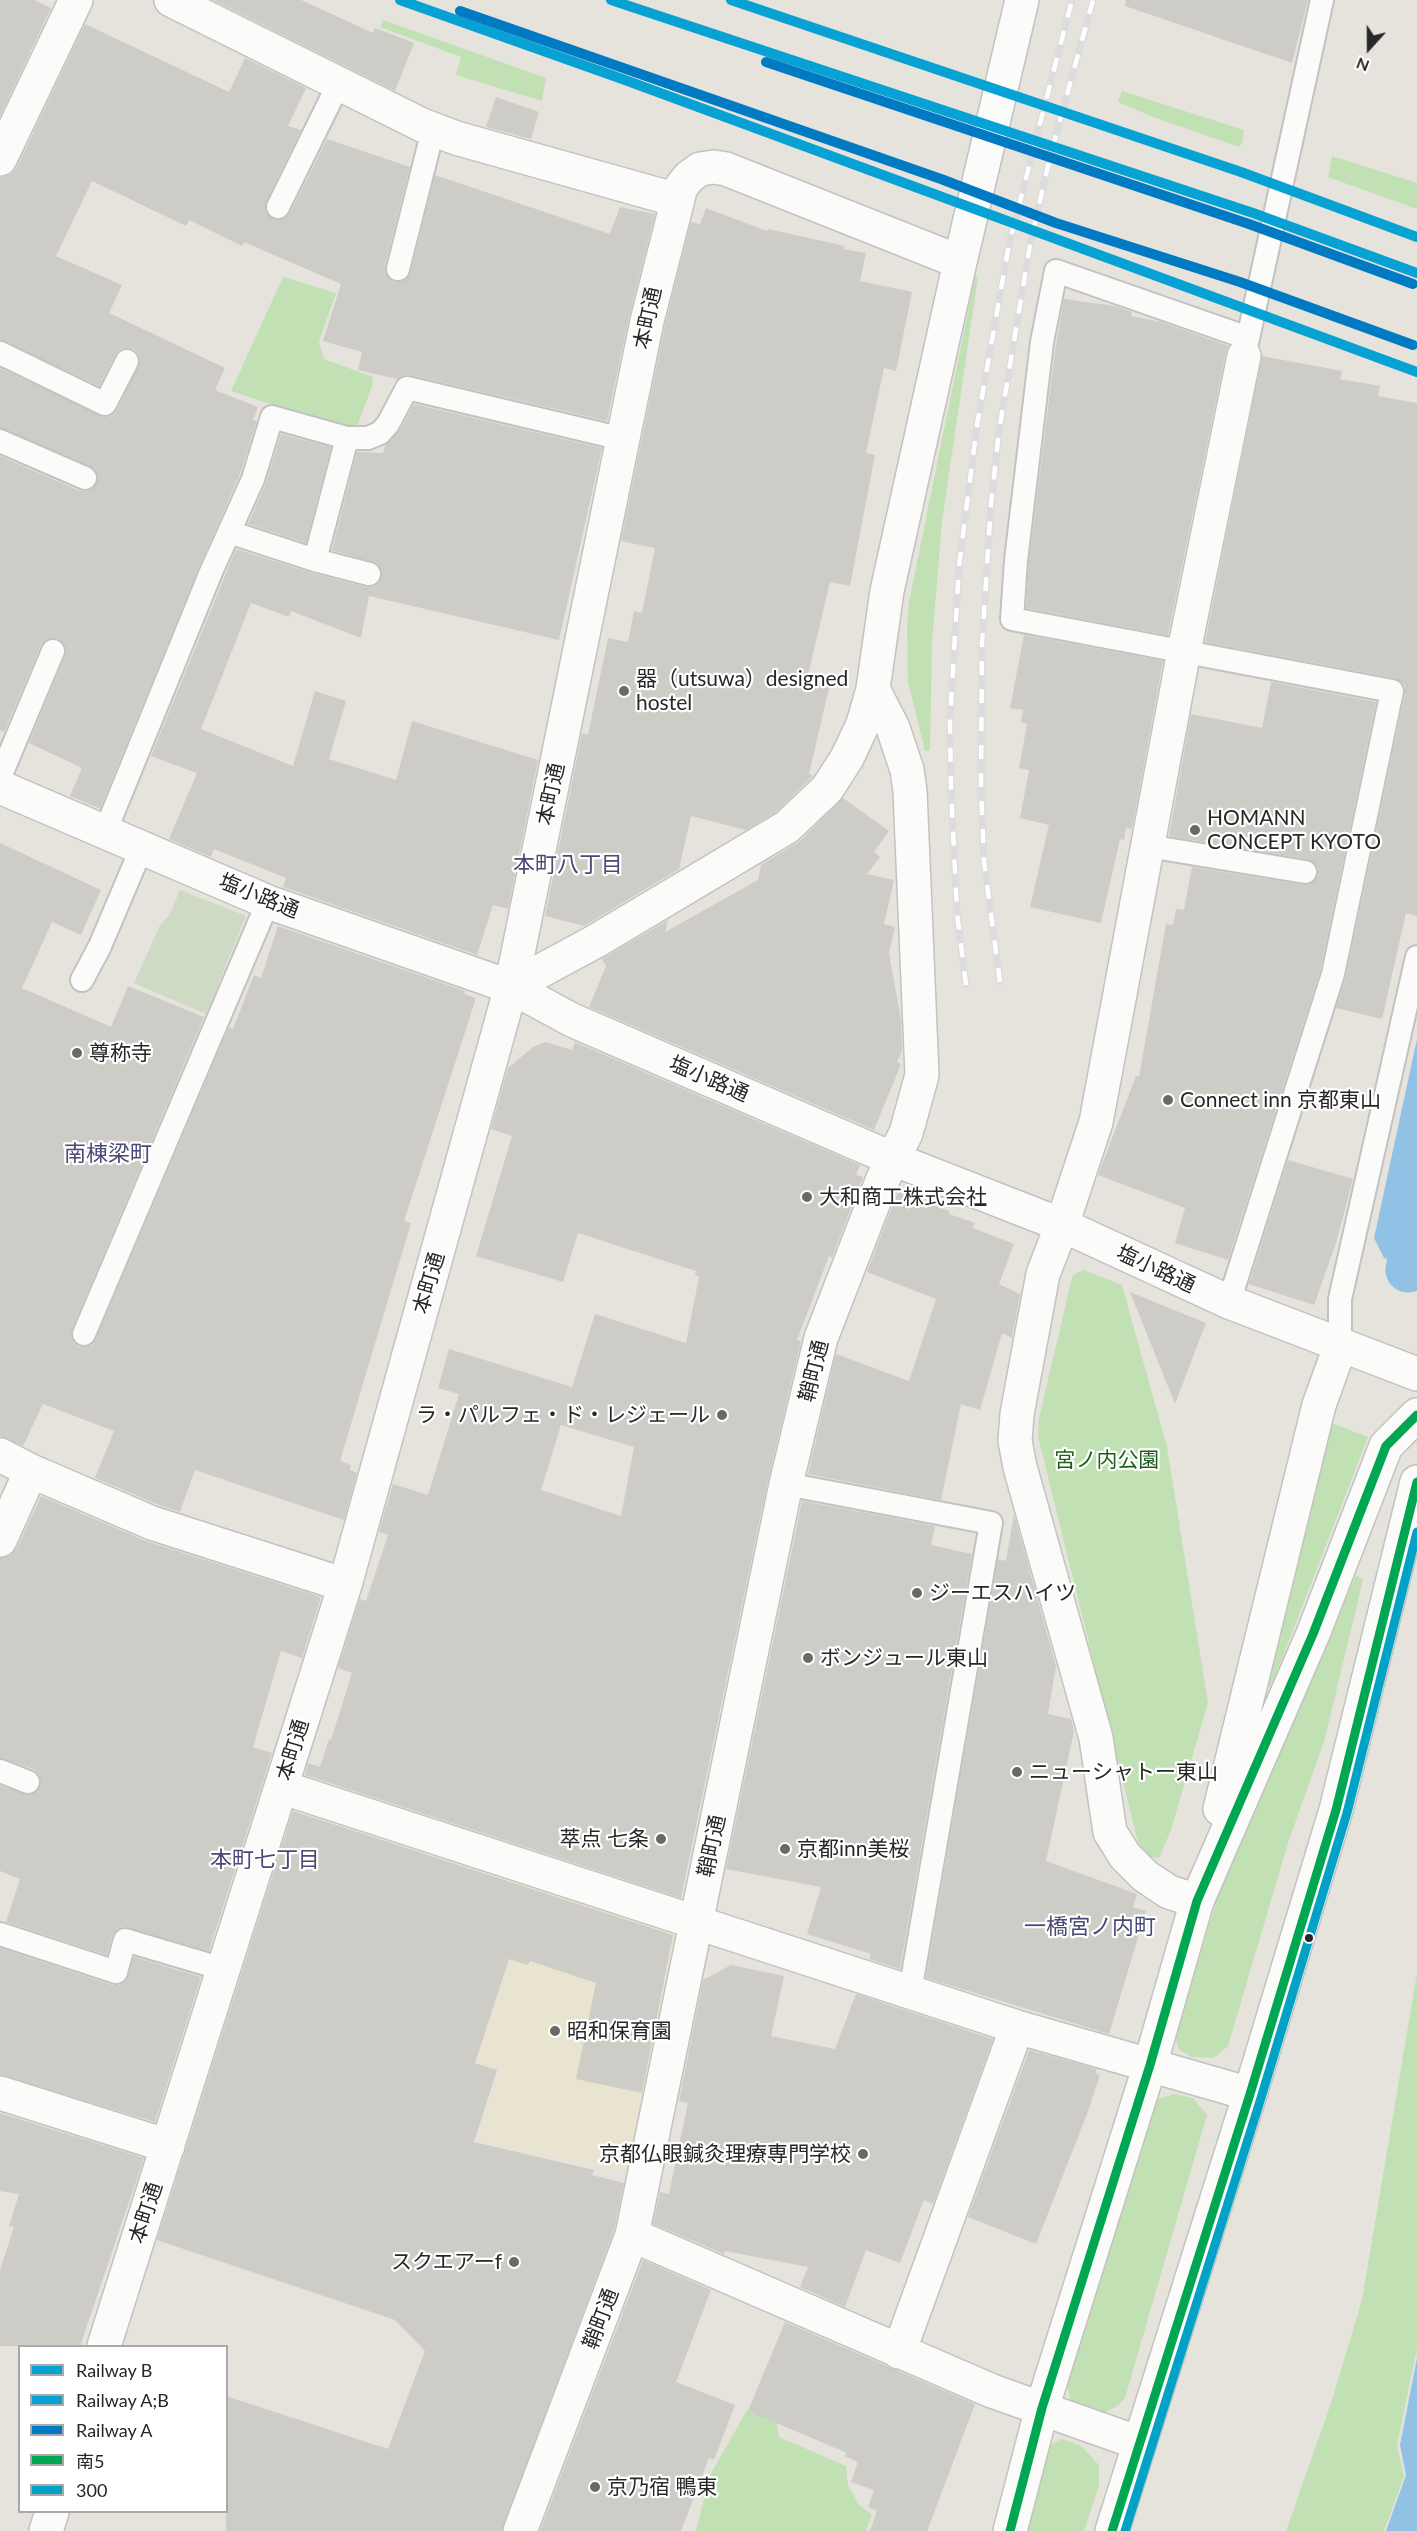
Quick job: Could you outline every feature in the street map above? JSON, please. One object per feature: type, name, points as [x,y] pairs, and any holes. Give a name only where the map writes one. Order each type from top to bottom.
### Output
[{"type":"street","points":[[0,159],[76,0]]},
{"type":"street","points":[[171,0],[338,85],[433,130],[677,200]]},
{"type":"street","points":[[512,987],[596,941],[787,827],[827,789],[848,758],[863,724],[873,689],[887,591],[960,262],[1022,0]]},
{"type":"street","name":"本町通","points":[[104,2345],[345,1585],[512,987],[647,321],[681,188],[689,177],[700,170],[714,167],[726,169],[960,262]]},
{"type":"street","points":[[1197,1901],[1169,1892],[1145,1876],[1125,1856],[1110,1832],[1104,1776],[1096,1738],[1017,1454],[1016,1441],[1017,1414],[1043,1274],[1062,1225],[1096,1122],[1184,651],[1246,347]]},
{"type":"street","name":"鞘町通","points":[[520,2531],[632,2235],[786,1484],[821,1338],[882,1181],[906,1133],[922,1075],[910,791],[904,759],[893,728],[873,689]]},
{"type":"street","name":"塩小路通","points":[[0,787],[268,902],[512,987],[572,1020],[893,1159],[1062,1225],[1229,1302],[1340,1347],[1417,1374]]},
{"type":"street","points":[[1010,2531],[1042,2408],[1150,2066],[1197,1901],[1319,1405],[1340,1347]]},
{"type":"street","points":[[1197,1901],[1313,1634],[1386,1446],[1417,1415]]},
{"type":"street","points":[[0,1455],[152,1523],[345,1585]]},
{"type":"street","points":[[0,1540],[32,1471]]},
{"type":"street","points":[[1112,2531],[1250,2094],[1336,1810],[1417,1482]]},
{"type":"street","points":[[281,1787],[1017,2027],[1250,2094]]},
{"type":"street","points":[[899,2352],[1017,2027]]},
{"type":"street","points":[[0,2093],[168,2146]]},
{"type":"street","points":[[632,2235],[993,2391],[1139,2443]]},
{"type":"street","points":[[46,2531],[51,2513]]},
{"type":"lane","points":[[1229,1302],[1333,974],[1392,691],[1012,619],[1016,560],[1042,342],[1056,271],[1246,347],[1322,0]]},
{"type":"lane","points":[[278,207],[338,85]]},
{"type":"lane","points":[[398,269],[433,130]]},
{"type":"lane","points":[[0,353],[105,404],[127,361]]},
{"type":"lane","points":[[105,832],[253,479],[272,417],[359,440],[380,433],[388,424],[407,388],[623,439]]},
{"type":"lane","points":[[315,560],[347,438]]},
{"type":"lane","points":[[0,441],[85,478]]},
{"type":"lane","points":[[229,532],[315,560],[369,574]]},
{"type":"lane","points":[[0,777],[52,651]]},
{"type":"lane","points":[[1148,846],[1305,872]]},
{"type":"lane","points":[[82,980],[100,946],[142,847]]},
{"type":"lane","points":[[84,1334],[268,902]]},
{"type":"lane","points":[[1340,1347],[1340,1299],[1417,957]]},
{"type":"lane","points":[[786,1484],[991,1523],[910,1992]]},
{"type":"lane","points":[[0,1771],[28,1782]]},
{"type":"lane","points":[[0,1934],[116,1972],[125,1940],[223,1969]]},
{"type":"shaded area","name":"昭和保育園","points":[[511,1876],[680,1931],[627,2172],[479,2141],[500,2069],[446,2052],[461,1999],[495,2009],[511,1962],[485,1952]]},
{"type":"green space","points":[[383,20],[546,78],[542,101],[456,75],[461,57],[380,27]]},
{"type":"green space","points":[[1122,91],[1244,130],[1242,143],[1239,147],[1153,117],[1118,102]]},
{"type":"green space","points":[[1332,156],[1417,183],[1417,209],[1328,177]]},
{"type":"green space","points":[[283,277],[336,293],[319,342],[324,359],[373,377],[372,386],[355,432],[231,391]]},
{"type":"green space","points":[[975,277],[978,277],[942,521],[932,643],[930,751],[925,751],[908,682],[909,602]]},
{"type":"green space","points":[[180,890],[246,916],[206,1014],[134,983],[160,925],[170,914]]},
{"type":"green space","name":"宮ノ内公園","points":[[1083,1270],[1122,1285],[1167,1447],[1208,1703],[1171,1830],[1159,1858],[1151,1857],[1138,1843],[1038,1436],[1039,1418],[1071,1282],[1073,1275]]},
{"type":"green space","points":[[1329,1422],[1368,1437],[1271,1687],[1266,1685]]},
{"type":"green space","points":[[1356,1575],[1363,1580],[1324,1742],[1288,1843],[1228,2046],[1214,2058],[1192,2057],[1179,2050],[1175,2038],[1222,1883]]},
{"type":"green space","points":[[1417,1973],[1417,2349],[1397,2445],[1404,2476],[1384,2531],[1286,2531],[1332,2400],[1362,2300]]},
{"type":"green space","points":[[1174,2094],[1193,2098],[1207,2115],[1125,2398],[1119,2405],[1104,2413],[1081,2407],[1070,2399],[1067,2385],[1156,2100]]},
{"type":"green space","points":[[747,2410],[775,2416],[779,2437],[846,2466],[848,2486],[860,2506],[872,2514],[866,2531],[696,2531],[710,2475]]},
{"type":"green space","points":[[1062,2439],[1081,2446],[1099,2465],[1099,2485],[1084,2531],[1023,2531],[1047,2447]]},
{"type":"water","points":[[1417,1039],[1417,1267],[1384,1258],[1374,1238]]},
{"type":"water","points":[[1417,2358],[1417,2531],[1386,2531],[1406,2475],[1400,2445]]},
{"type":"building","points":[[0,0],[34,0],[51,8],[0,116]]},
{"type":"building","points":[[213,0],[301,0],[373,33],[375,28],[414,43],[395,91]]},
{"type":"building","points":[[1126,0],[1308,0],[1292,63],[1125,6]]},
{"type":"building","points":[[85,24],[229,92],[245,58],[306,88],[288,126],[301,130],[266,202],[267,214],[273,219],[279,220],[290,213],[327,139],[410,167],[385,266],[385,273],[394,282],[402,282],[411,272],[435,175],[610,234],[620,207],[655,214],[629,317],[607,421],[410,375],[397,379],[358,370],[362,352],[323,341],[341,284],[244,242],[242,246],[189,220],[186,226],[92,181],[56,256],[122,285],[109,313],[225,368],[215,390],[258,407],[253,420],[257,421],[240,474],[199,567],[100,809],[70,796],[82,768],[29,743],[65,656],[66,649],[59,639],[51,638],[41,645],[4,732],[0,730],[0,456],[80,491],[93,488],[98,477],[96,470],[90,466],[0,428],[0,368],[105,417],[112,416],[117,410],[140,361],[139,354],[134,349],[120,349],[99,386],[0,340],[0,177],[10,175],[17,167]]},
{"type":"building","points":[[496,97],[539,112],[531,139],[486,127]]},
{"type":"building","points":[[706,208],[767,231],[768,229],[845,246],[844,249],[866,253],[860,281],[912,292],[896,371],[884,368],[866,453],[875,455],[850,586],[830,582],[807,679],[830,684],[809,774],[813,776],[776,812],[746,830],[691,816],[679,869],[584,926],[545,916],[582,733],[588,735],[608,638],[628,642],[634,611],[642,613],[655,548],[621,541],[665,325],[691,222],[700,224]]},
{"type":"building","points":[[1064,299],[1115,306],[1132,312],[1131,316],[1161,322],[1229,346],[1168,635],[1026,608],[1029,561],[1055,351]]},
{"type":"building","points":[[1262,356],[1342,371],[1340,379],[1380,386],[1378,396],[1417,403],[1417,916],[1406,913],[1382,1019],[1336,1008],[1346,977],[1405,686],[1395,678],[1205,642]]},
{"type":"building","points":[[414,404],[602,448],[559,640],[369,596],[361,638],[291,611],[289,617],[251,603],[201,729],[293,766],[315,691],[346,701],[329,759],[396,780],[412,721],[538,760],[508,909],[493,905],[477,955],[283,887],[286,878],[214,849],[211,857],[169,839],[197,773],[151,756],[236,549],[366,587],[373,587],[379,583],[382,571],[378,564],[332,550],[357,452],[383,453],[385,446],[400,430]]},
{"type":"building","points":[[281,434],[331,447],[306,543],[248,524],[266,483]]},
{"type":"building","points":[[1024,635],[1163,661],[1132,829],[1126,828],[1124,840],[1120,839],[1101,923],[1030,907],[1049,825],[1020,818],[1029,770],[1019,768],[1027,724],[1021,722],[1023,710],[1010,708]]},
{"type":"building","points":[[1271,682],[1376,702],[1320,971],[1228,1260],[1175,1243],[1185,1208],[1098,1175],[1136,1076],[1139,1077],[1166,924],[1173,925],[1176,909],[1184,910],[1192,867],[1303,885],[1310,884],[1318,875],[1317,867],[1307,859],[1169,836],[1191,714],[1262,728]]},
{"type":"building","points":[[843,798],[889,831],[874,852],[880,857],[867,874],[894,880],[884,924],[895,927],[889,953],[901,1020],[902,1051],[897,1062],[901,1064],[874,1130],[589,1007],[606,966],[602,959],[668,920],[665,932],[758,880],[761,865],[800,841]]},
{"type":"building","points":[[0,843],[101,890],[81,935],[52,922],[22,988],[111,1027],[128,986],[204,1017],[72,1329],[73,1342],[79,1347],[92,1345],[96,1339],[229,1027],[233,1029],[254,975],[261,978],[278,926],[465,991],[464,994],[476,998],[404,1221],[411,1223],[340,1461],[351,1465],[350,1470],[357,1473],[344,1520],[195,1470],[180,1512],[159,1505],[95,1478],[114,1431],[43,1404],[23,1446],[0,1436]]},
{"type":"building","points":[[546,1042],[572,1050],[575,1042],[860,1165],[856,1175],[863,1177],[832,1258],[829,1256],[797,1340],[801,1341],[768,1480],[681,1898],[305,1775],[308,1763],[320,1767],[352,1673],[338,1668],[360,1599],[366,1601],[388,1535],[379,1532],[393,1484],[428,1495],[459,1394],[438,1388],[449,1349],[572,1387],[595,1314],[686,1343],[699,1277],[695,1275],[696,1271],[578,1233],[563,1282],[476,1256],[512,1136],[491,1129],[508,1068],[533,1047]],"holes":[[[561,1425],[634,1447],[621,1516],[541,1490]]]},
{"type":"building","points":[[1288,1160],[1353,1179],[1336,1243],[1314,1305],[1249,1284]]},
{"type":"building","points":[[898,1191],[949,1211],[949,1214],[975,1223],[973,1228],[1014,1244],[999,1284],[1020,1294],[1012,1338],[1002,1333],[980,1410],[961,1404],[941,1500],[808,1474],[836,1354],[909,1381],[936,1299],[867,1272]]},
{"type":"building","points":[[1130,1292],[1206,1323],[1175,1404]]},
{"type":"building","points":[[41,1496],[146,1541],[321,1597],[302,1658],[281,1651],[253,1747],[272,1753],[209,1951],[122,1927],[112,1936],[107,1955],[6,1922],[20,1879],[0,1871],[0,1786],[29,1795],[37,1792],[41,1781],[39,1774],[33,1769],[0,1758],[0,1558],[10,1555],[17,1548]]},
{"type":"building","points":[[802,1501],[935,1526],[931,1545],[972,1554],[900,1969],[869,1959],[871,1954],[807,1934],[821,1887],[726,1869]]},
{"type":"building","points":[[1014,1514],[1056,1666],[1048,1714],[1071,1719],[1074,1731],[1046,1861],[1137,1894],[1133,1907],[1146,1911],[1109,2034],[926,1978],[998,1559],[1006,1561]]},
{"type":"building","points":[[293,1811],[673,1935],[642,2093],[576,2079],[596,1983],[530,1961],[528,1965],[509,1959],[475,2063],[497,2070],[474,2142],[594,2170],[592,2175],[624,2183],[614,2230],[502,2531],[226,2531],[228,2397],[388,2449],[425,2351],[395,2320],[157,2240]]},
{"type":"building","points":[[0,1948],[112,1985],[120,1985],[126,1981],[134,1957],[201,1977],[155,2122],[0,2075]]},
{"type":"building","points":[[731,1965],[784,1976],[771,2036],[835,2049],[856,1994],[993,2039],[933,2204],[924,2200],[900,2263],[866,2250],[845,2307],[800,2287],[808,2267],[725,2251],[724,2254],[653,2224],[660,2192],[669,2194],[688,2103],[679,2101],[703,1980]]},
{"type":"building","points":[[1029,2050],[1097,2069],[1095,2073],[1100,2075],[1036,2244],[968,2217]]},
{"type":"building","points":[[0,2113],[144,2158],[80,2345],[0,2346],[0,2270],[14,2227],[9,2226],[19,2194],[0,2191]]},
{"type":"building","points":[[643,2260],[711,2290],[676,2382],[735,2405],[714,2460],[709,2458],[681,2531],[540,2531]]},
{"type":"building","points":[[785,2322],[975,2404],[927,2531],[870,2531],[877,2511],[868,2507],[874,2490],[851,2482],[858,2462],[845,2456],[847,2453],[748,2411]]},
{"type":"waterway","points":[[1408,1270],[1417,1225]]},
{"type":"railway","points":[[966,985],[957,913],[951,789],[950,721],[959,566],[977,425],[1009,244],[1072,0]]},
{"type":"railway","points":[[1000,982],[984,861],[981,788],[982,644],[991,504],[999,431],[1030,245],[1050,157],[1093,0]]},
{"type":"rail line","name":"B","points":[[400,0],[625,80],[1417,372]]},
{"type":"rail line","name":"A;B","points":[[611,0],[1253,213],[1417,273]]},
{"type":"rail line","name":"B","points":[[731,0],[1241,172],[1417,237]]},
{"type":"rail line","name":"A","points":[[460,11],[941,179],[1056,223],[1240,282],[1413,345]]},
{"type":"rail line","name":"A","points":[[766,62],[1249,224],[1413,284]]},
{"type":"transit line","name":"南5","points":[[1010,2531],[1042,2408],[1150,2065],[1197,1901],[1313,1634],[1386,1446],[1417,1415]]},
{"type":"transit line","name":"南5","points":[[1112,2531],[1250,2094],[1336,1810],[1417,1482]]},
{"type":"transit line","name":"300","points":[[1125,2531],[1261,2098],[1347,1813],[1417,1532]]},
{"type":"place","name":"器（utsuwa）designed hostel","points":[[624,691]]},
{"type":"place","name":"HOMANN CONCEPT KYOTO","points":[[1195,830]]},
{"type":"place","name":"尊称寺","points":[[77,1053]]},
{"type":"place","name":"Connect inn 京都東山","points":[[1168,1100]]},
{"type":"place","name":"大和商工株式会社","points":[[807,1197]]},
{"type":"place","name":"ラ・パルフェ・ド・レジェール","points":[[722,1415]]},
{"type":"place","name":"ジーエスハイツ","points":[[917,1593]]},
{"type":"place","name":"ボンジュール東山","points":[[808,1658]]},
{"type":"place","name":"ニューシャトー東山","points":[[1017,1772]]},
{"type":"place","name":"萃点 七条","points":[[661,1839]]},
{"type":"place","name":"京都inn美桜","points":[[785,1849]]},
{"type":"place","name":"昭和保育園","points":[[555,2031]]},
{"type":"place","name":"京都仏眼鍼灸理療専門学校","points":[[863,2154]]},
{"type":"place","name":"スクエアーf","points":[[514,2262]]},
{"type":"place","name":"京乃宿 鴨東","points":[[595,2487]]},
{"type":"district","name":"本町八丁目","points":[[568,865]]},
{"type":"district","name":"南棟梁町","points":[[108,1154]]},
{"type":"district","name":"本町七丁目","points":[[265,1860]]},
{"type":"district","name":"一橋宮ノ内町","points":[[1090,1927]]}]
